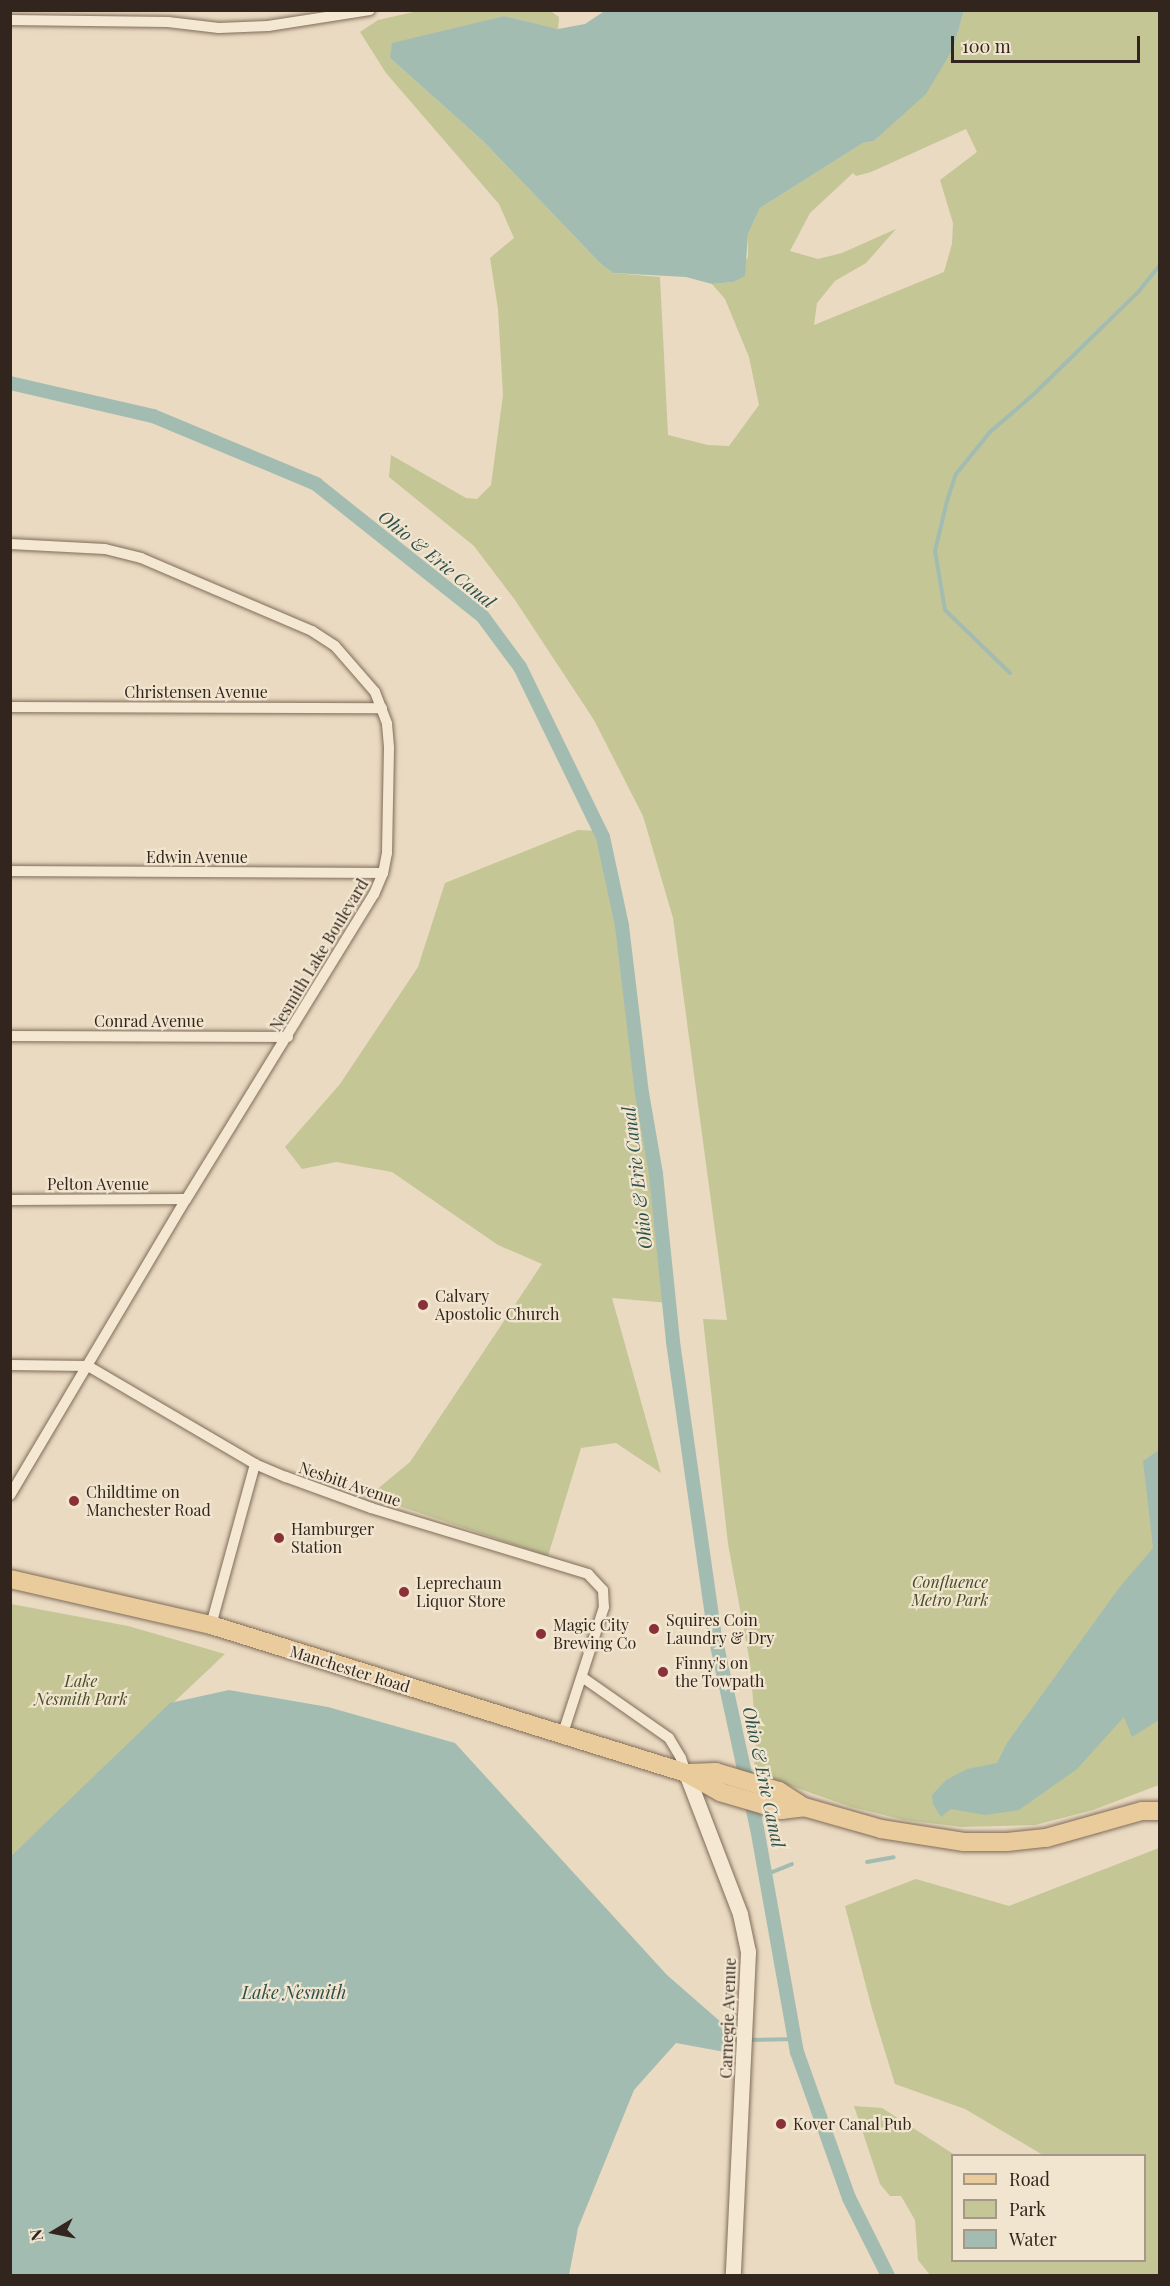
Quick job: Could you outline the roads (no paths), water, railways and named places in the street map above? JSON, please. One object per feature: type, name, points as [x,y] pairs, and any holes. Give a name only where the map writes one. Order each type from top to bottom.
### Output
[{"type":"main road","name":"Manchester Road","points":[[10,1580],[211,1625],[686,1773],[720,1792],[782,1810],[804,1807]]},
{"type":"main road","name":"Manchester Road","points":[[686,1773],[716,1772],[779,1791],[804,1807],[892,1832],[926,1838],[985,1843],[1054,1836],[1151,1811],[1160,1796]]},
{"type":"street","points":[[10,20],[168,22],[219,28],[284,24],[370,10]]},
{"type":"street","name":"Nesmith Lake Boulevard","points":[[10,544],[105,549],[141,558],[322,636],[335,646],[375,692],[382,708],[388,742],[387,853],[375,894],[186,1199],[10,1495]]},
{"type":"street","name":"Christensen Avenue","points":[[10,707],[382,708]]},
{"type":"street","name":"Edwin Avenue","points":[[10,871],[383,873]]},
{"type":"street","name":"Conrad Avenue","points":[[10,1036],[288,1037]]},
{"type":"street","name":"Pelton Avenue","points":[[10,1200],[186,1199]]},
{"type":"street","name":"Nesbitt Avenue","points":[[10,1365],[88,1366],[255,1464],[371,1508],[588,1574],[599,1582],[605,1599],[563,1733]]},
{"type":"street","points":[[211,1625],[255,1464]]},
{"type":"street","points":[[582,1677],[669,1738],[681,1758],[686,1773]]},
{"type":"street","name":"Carnegie Avenue","points":[[686,1773],[745,1932],[748,1952],[747,2020],[733,2276]]},
{"type":"water","points":[[606,10],[964,11],[953,49],[926,94],[874,141],[863,143],[760,208],[748,234],[745,276],[733,282],[712,284],[686,277],[613,273],[601,264],[483,141],[390,58],[392,43],[505,16],[558,29],[585,24]]},
{"type":"water","points":[[1159,1450],[1159,1720],[1132,1737],[1124,1717],[1077,1769],[1019,1810],[985,1815],[951,1809],[941,1817],[933,1804],[932,1795],[946,1780],[967,1769],[997,1763],[1007,1743],[1119,1588],[1153,1548],[1143,1461]]},
{"type":"water","name":"Lake Nesmith","points":[[229,1690],[328,1707],[455,1743],[667,1975],[722,2023],[725,2052],[676,2043],[634,2090],[578,2228],[569,2275],[11,2275],[11,1856],[170,1703]]},
{"type":"waterway","points":[[1010,673],[945,610],[935,551],[956,474],[990,432],[1034,394],[1139,291],[1160,265]]},
{"type":"waterway","name":"Ohio & Erie Canal","points":[[10,383],[153,416],[316,484],[483,617],[520,667],[603,837],[622,926],[642,1093],[656,1174],[673,1342],[715,1636],[757,1828],[797,2052],[849,2198],[888,2276]]},
{"type":"waterway","points":[[867,1862],[894,1857]]},
{"type":"waterway","points":[[765,1875],[792,1864]]},
{"type":"waterway","points":[[748,2040],[795,2039]]},
{"type":"waterway","points":[[723,2041],[741,2040]]},
{"type":"place","name":"Calvary Apostolic Church","points":[[423,1305]]},
{"type":"place","name":"Childtime on Manchester Road","points":[[74,1501]]},
{"type":"place","name":"Hamburger Station","points":[[279,1538]]},
{"type":"place","name":"Leprechaun Liquor Store","points":[[404,1592]]},
{"type":"place","name":"Squires Coin Laundry & Dry","points":[[654,1629]]},
{"type":"place","name":"Magic City Brewing Co","points":[[541,1634]]},
{"type":"place","name":"Finny's on the Towpath","points":[[663,1672]]},
{"type":"place","name":"Kover Canal Pub","points":[[781,2124]]},
{"type":"park label","name":"Confluence Metro Park","points":[[950,1591]]},
{"type":"park label","name":"Lake Nesmith Park","points":[[81,1690]]}]
